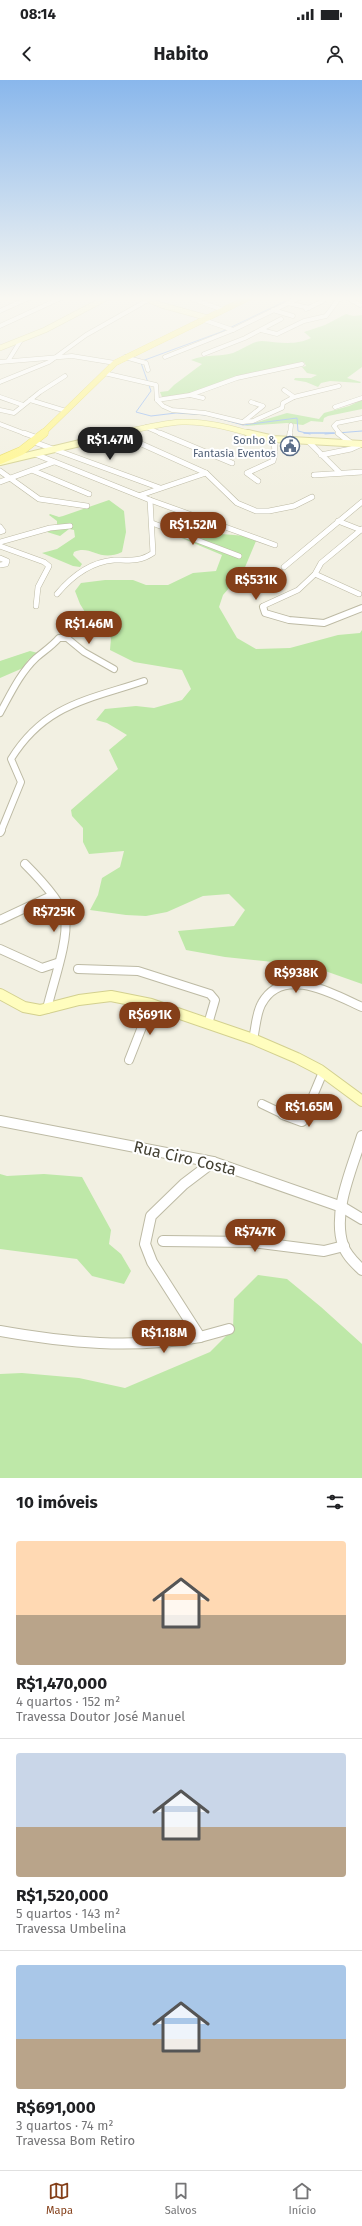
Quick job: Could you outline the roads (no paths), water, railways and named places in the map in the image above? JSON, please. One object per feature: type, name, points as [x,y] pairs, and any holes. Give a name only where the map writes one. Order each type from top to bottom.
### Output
[{"type":"main road","points":[[0,461],[21,451],[36,440],[116,362]]},
{"type":"main road","points":[[0,461],[32,455],[117,433],[174,422],[200,423],[274,439],[349,442],[362,444]]},
{"type":"main road","points":[[21,451],[24,454],[32,455]]},
{"type":"main road","points":[[0,994],[31,1009],[47,1009],[79,1000],[111,996],[151,1004],[253,1039],[323,1072],[362,1101]]},
{"type":"street","points":[[0,382],[47,362]]},
{"type":"street","points":[[143,362],[146,363],[148,370]]},
{"type":"street","points":[[157,400],[190,394],[237,378],[302,364]]},
{"type":"street","points":[[104,373],[154,385],[157,400],[163,406],[172,410],[205,413],[242,422],[256,420],[282,408],[283,403],[294,397],[339,386]]},
{"type":"street","points":[[0,410],[14,412],[65,376]]},
{"type":"street","points":[[284,390],[294,397]]},
{"type":"street","points":[[190,394],[203,398]]},
{"type":"street","points":[[0,396],[23,405]]},
{"type":"street","points":[[335,407],[362,398]]},
{"type":"street","points":[[30,400],[66,411]]},
{"type":"street","points":[[242,422],[263,405],[251,402]]},
{"type":"street","points":[[349,442],[335,430],[334,426],[337,423],[362,418]]},
{"type":"street","points":[[0,424],[54,449],[160,488]]},
{"type":"street","points":[[289,440],[291,425]]},
{"type":"street","points":[[146,427],[232,463]]},
{"type":"street","points":[[117,433],[206,473],[237,503],[260,512],[294,506],[312,497]]},
{"type":"street","points":[[258,482],[247,473],[273,461],[275,454],[274,439]]},
{"type":"street","points":[[308,441],[340,473]]},
{"type":"street","points":[[321,455],[351,449],[362,444]]},
{"type":"street","points":[[32,455],[275,546]]},
{"type":"street","points":[[0,482],[34,471],[54,462]]},
{"type":"street","points":[[0,471],[39,498],[87,506]]},
{"type":"street","points":[[34,471],[89,494]]},
{"type":"street","points":[[314,476],[362,472]]},
{"type":"street","points":[[141,495],[206,473]]},
{"type":"street","points":[[57,594],[72,578],[89,568],[109,560],[130,562],[151,555],[154,550],[150,500]]},
{"type":"street","points":[[284,567],[362,502]]},
{"type":"street","points":[[338,521],[362,530]]},
{"type":"street","points":[[152,524],[195,538],[239,556]]},
{"type":"street","points":[[0,542],[50,528],[70,526]]},
{"type":"street","points":[[362,530],[321,563],[315,574],[294,593],[266,603],[263,606],[263,610],[284,618],[324,623],[362,608]]},
{"type":"street","points":[[0,546],[44,562],[49,566],[38,587],[36,606]]},
{"type":"street","points":[[0,558],[7,562],[6,564],[0,565]]},
{"type":"street","points":[[315,574],[359,594]]},
{"type":"street","points":[[1,713],[20,678],[36,658],[50,649],[59,638],[67,638],[84,652],[114,669]]},
{"type":"street","points":[[0,832],[21,782],[11,759],[35,727],[56,711],[65,707],[144,681]]},
{"type":"street","points":[[24,864],[36,875],[51,896],[61,905],[65,918],[64,934],[47,1009]]},
{"type":"street","points":[[0,920],[51,896]]},
{"type":"street","points":[[0,949],[42,968],[57,963]]},
{"type":"street","points":[[78,969],[138,971],[210,994],[215,1000],[208,1024]]},
{"type":"street","points":[[253,1039],[262,1003],[269,992],[285,983],[295,983],[322,990],[362,1007]]},
{"type":"street","points":[[129,1060],[151,1004]]},
{"type":"street","points":[[262,1104],[295,1120],[302,1121],[323,1072]]},
{"type":"street","name":"Rua Ciro Costa","points":[[0,1121],[213,1162],[342,1207],[362,1219]]},
{"type":"street","points":[[362,1136],[342,1207],[341,1229],[344,1246],[362,1270]]},
{"type":"street","points":[[200,1337],[152,1262],[145,1244],[152,1216],[184,1184],[213,1162]]},
{"type":"street","points":[[163,1241],[253,1242],[324,1251],[344,1246]]},
{"type":"street","points":[[0,1331],[87,1343],[176,1342],[230,1329]]},
{"type":"waterway","points":[[141,363],[151,391],[136,412],[151,416],[176,413],[207,415],[243,425],[297,418],[298,431],[306,433]]},
{"type":"waterway","points":[[325,434],[362,431]]},
{"type":"waterway","points":[[306,433],[334,433]]},
{"type":"waterway","points":[[306,433],[310,434]]},
{"type":"place","name":"Sonho & Fantasia Eventos","points":[[290,446]]}]
